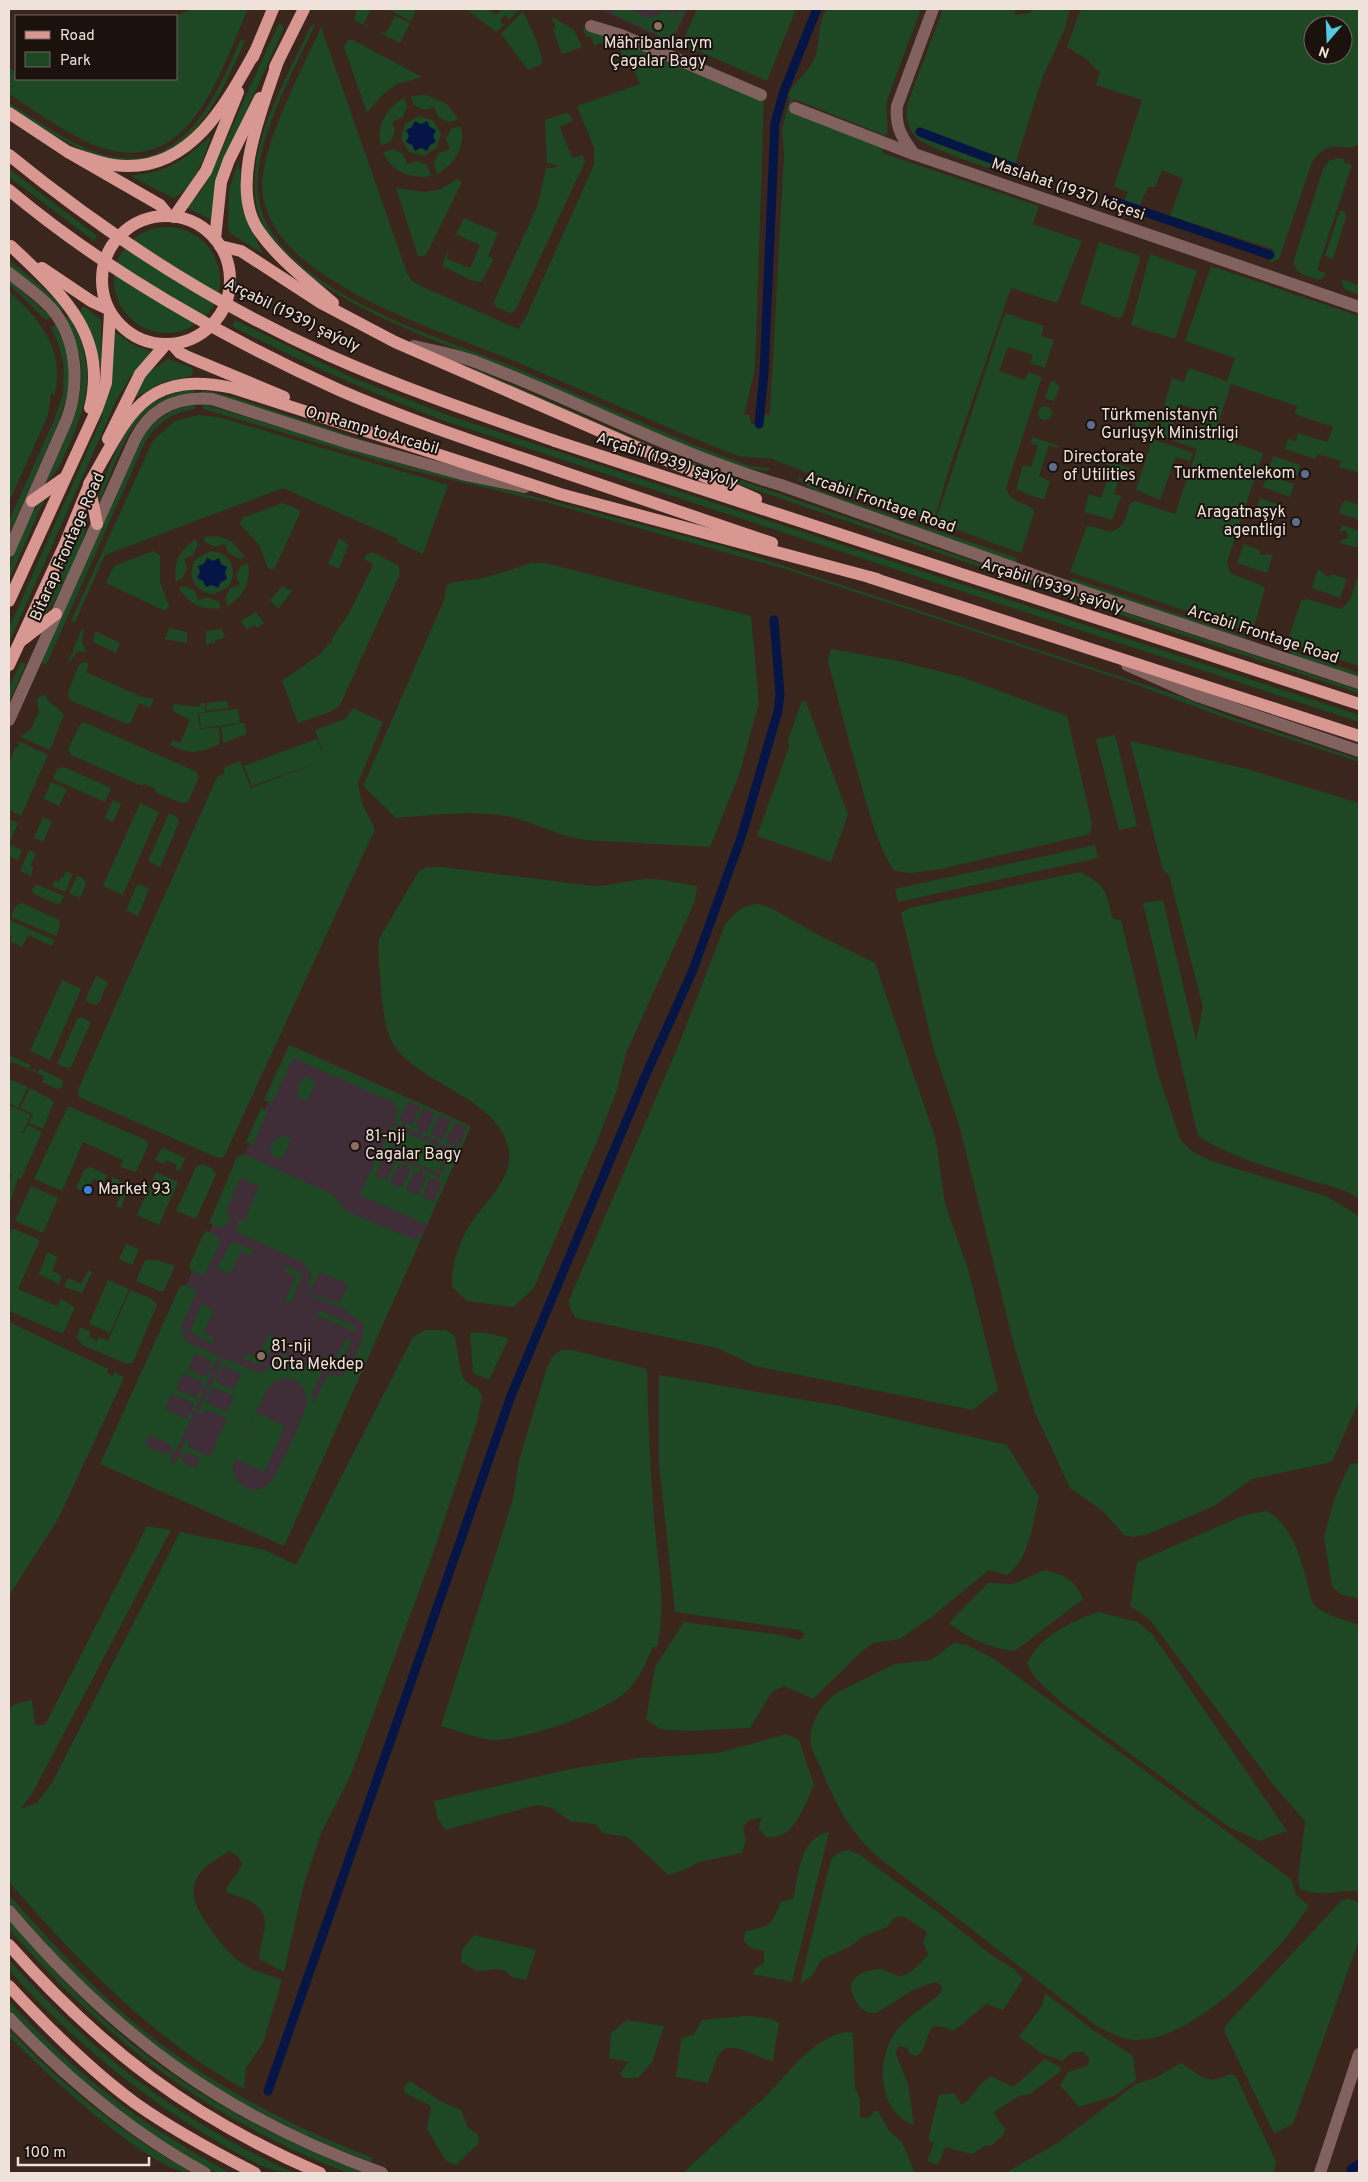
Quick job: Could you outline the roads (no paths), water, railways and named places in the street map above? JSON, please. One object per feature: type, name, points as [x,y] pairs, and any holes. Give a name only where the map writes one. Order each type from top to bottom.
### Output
[{"type":"main road","points":[[9,601],[96,409],[106,382],[109,311],[102,287],[103,265],[112,245],[127,228],[147,219],[172,216],[206,171],[273,9]]},
{"type":"main road","points":[[10,245],[91,301],[109,311],[121,326],[134,336],[150,342],[169,344],[190,340],[206,330],[219,317],[227,300],[230,282],[228,263],[218,242],[221,182],[229,160],[278,61],[300,10]]},
{"type":"main road","points":[[68,152],[126,166],[150,164],[174,154],[191,142],[210,123],[231,94],[256,50]]},
{"type":"main road","points":[[278,61],[251,149],[247,176],[251,215],[258,230],[288,265],[355,322]]},
{"type":"main road","points":[[9,113],[68,152],[160,205],[172,216],[196,224],[218,242],[241,251],[321,303],[355,322],[395,342],[834,533]]},
{"type":"main road","name":"Arçabil (1939) şaýoly","points":[[9,155],[105,228],[168,270],[231,306],[327,354],[428,397],[555,441],[1359,704]]},
{"type":"main road","points":[[9,190],[89,250],[157,294],[219,329],[339,390],[448,433],[877,580],[1359,736]]},
{"type":"main road","points":[[10,245],[55,288],[73,309],[88,342],[94,368],[94,386],[91,406],[76,452]]},
{"type":"main road","points":[[169,344],[188,357],[361,431]]},
{"type":"main road","points":[[9,666],[65,544],[128,395],[140,374],[169,344]]},
{"type":"main road","points":[[97,524],[89,484],[136,408],[147,399],[176,386],[206,383],[233,388],[560,494],[877,580]]},
{"type":"main road","points":[[32,501],[65,477]]},
{"type":"main road","points":[[19,643],[56,614]]},
{"type":"main road","points":[[9,1945],[91,2030],[134,2067],[227,2128],[276,2154],[320,2173]]},
{"type":"main road","points":[[9,1986],[48,2027],[115,2088],[163,2122],[255,2173]]},
{"type":"street","points":[[914,154],[899,131],[896,120],[897,106],[933,9]]},
{"type":"street","points":[[591,26],[621,35],[761,95]]},
{"type":"street","name":"Maslahat (1937) köçesi","points":[[795,108],[914,154],[1359,307]]},
{"type":"street","points":[[9,273],[52,309],[68,341],[75,367],[72,403],[32,501],[9,551]]},
{"type":"street","name":"Arcabil Frontage Road","points":[[395,342],[471,360],[686,453],[741,474],[780,485],[1054,582],[1359,683]]},
{"type":"street","name":"On Ramp to Arcabil","points":[[176,401],[198,398],[212,400],[349,443],[434,467],[560,494]]},
{"type":"street","name":"Bitarap Frontage Road","points":[[9,720],[139,430],[159,409],[176,401]]},
{"type":"street","points":[[1076,643],[1195,695],[1359,751]]},
{"type":"street","points":[[9,1912],[44,1952],[90,1998],[125,2030],[169,2064],[213,2093],[285,2133],[382,2173]]},
{"type":"street","points":[[9,2018],[66,2074],[109,2111],[157,2145],[205,2173]]},
{"type":"street","points":[[1320,2173],[1359,2054]]},
{"type":"water","points":[[415,121],[421,124],[427,121],[430,127],[436,130],[433,136],[436,142],[430,145],[427,151],[421,148],[415,151],[412,145],[406,142],[409,136],[406,130],[412,127]]},
{"type":"water","points":[[207,558],[213,561],[219,558],[221,564],[227,567],[225,573],[227,579],[221,582],[218,588],[212,585],[206,587],[203,581],[197,578],[200,572],[198,566],[204,564]]},
{"type":"waterway","points":[[759,424],[764,373],[775,123],[784,91],[817,9]]},
{"type":"waterway","points":[[920,132],[1015,168]]},
{"type":"waterway","points":[[1110,200],[1270,255]]},
{"type":"waterway","points":[[268,2091],[511,1396],[644,1079],[693,970],[741,838],[778,711],[780,694],[774,620]]},
{"type":"waterway","points":[[1351,2169],[1359,2164]]},
{"type":"place","name":"Mähribanlarym Çagalar Bagy","points":[[658,26]]},
{"type":"place","name":"Türkmenistanyň Gurluşyk Ministrligi","points":[[1091,425]]},
{"type":"place","name":"Directorate of Utilities","points":[[1053,467]]},
{"type":"place","name":"Turkmentelekom","points":[[1305,474]]},
{"type":"place","name":"Aragatnaşyk agentligi","points":[[1296,522]]},
{"type":"place","name":"81-nji Cagalar Bagy","points":[[355,1146]]},
{"type":"place","name":"Market 93","points":[[88,1190]]},
{"type":"place","name":"81-nji Orta Mekdep","points":[[261,1356]]}]
